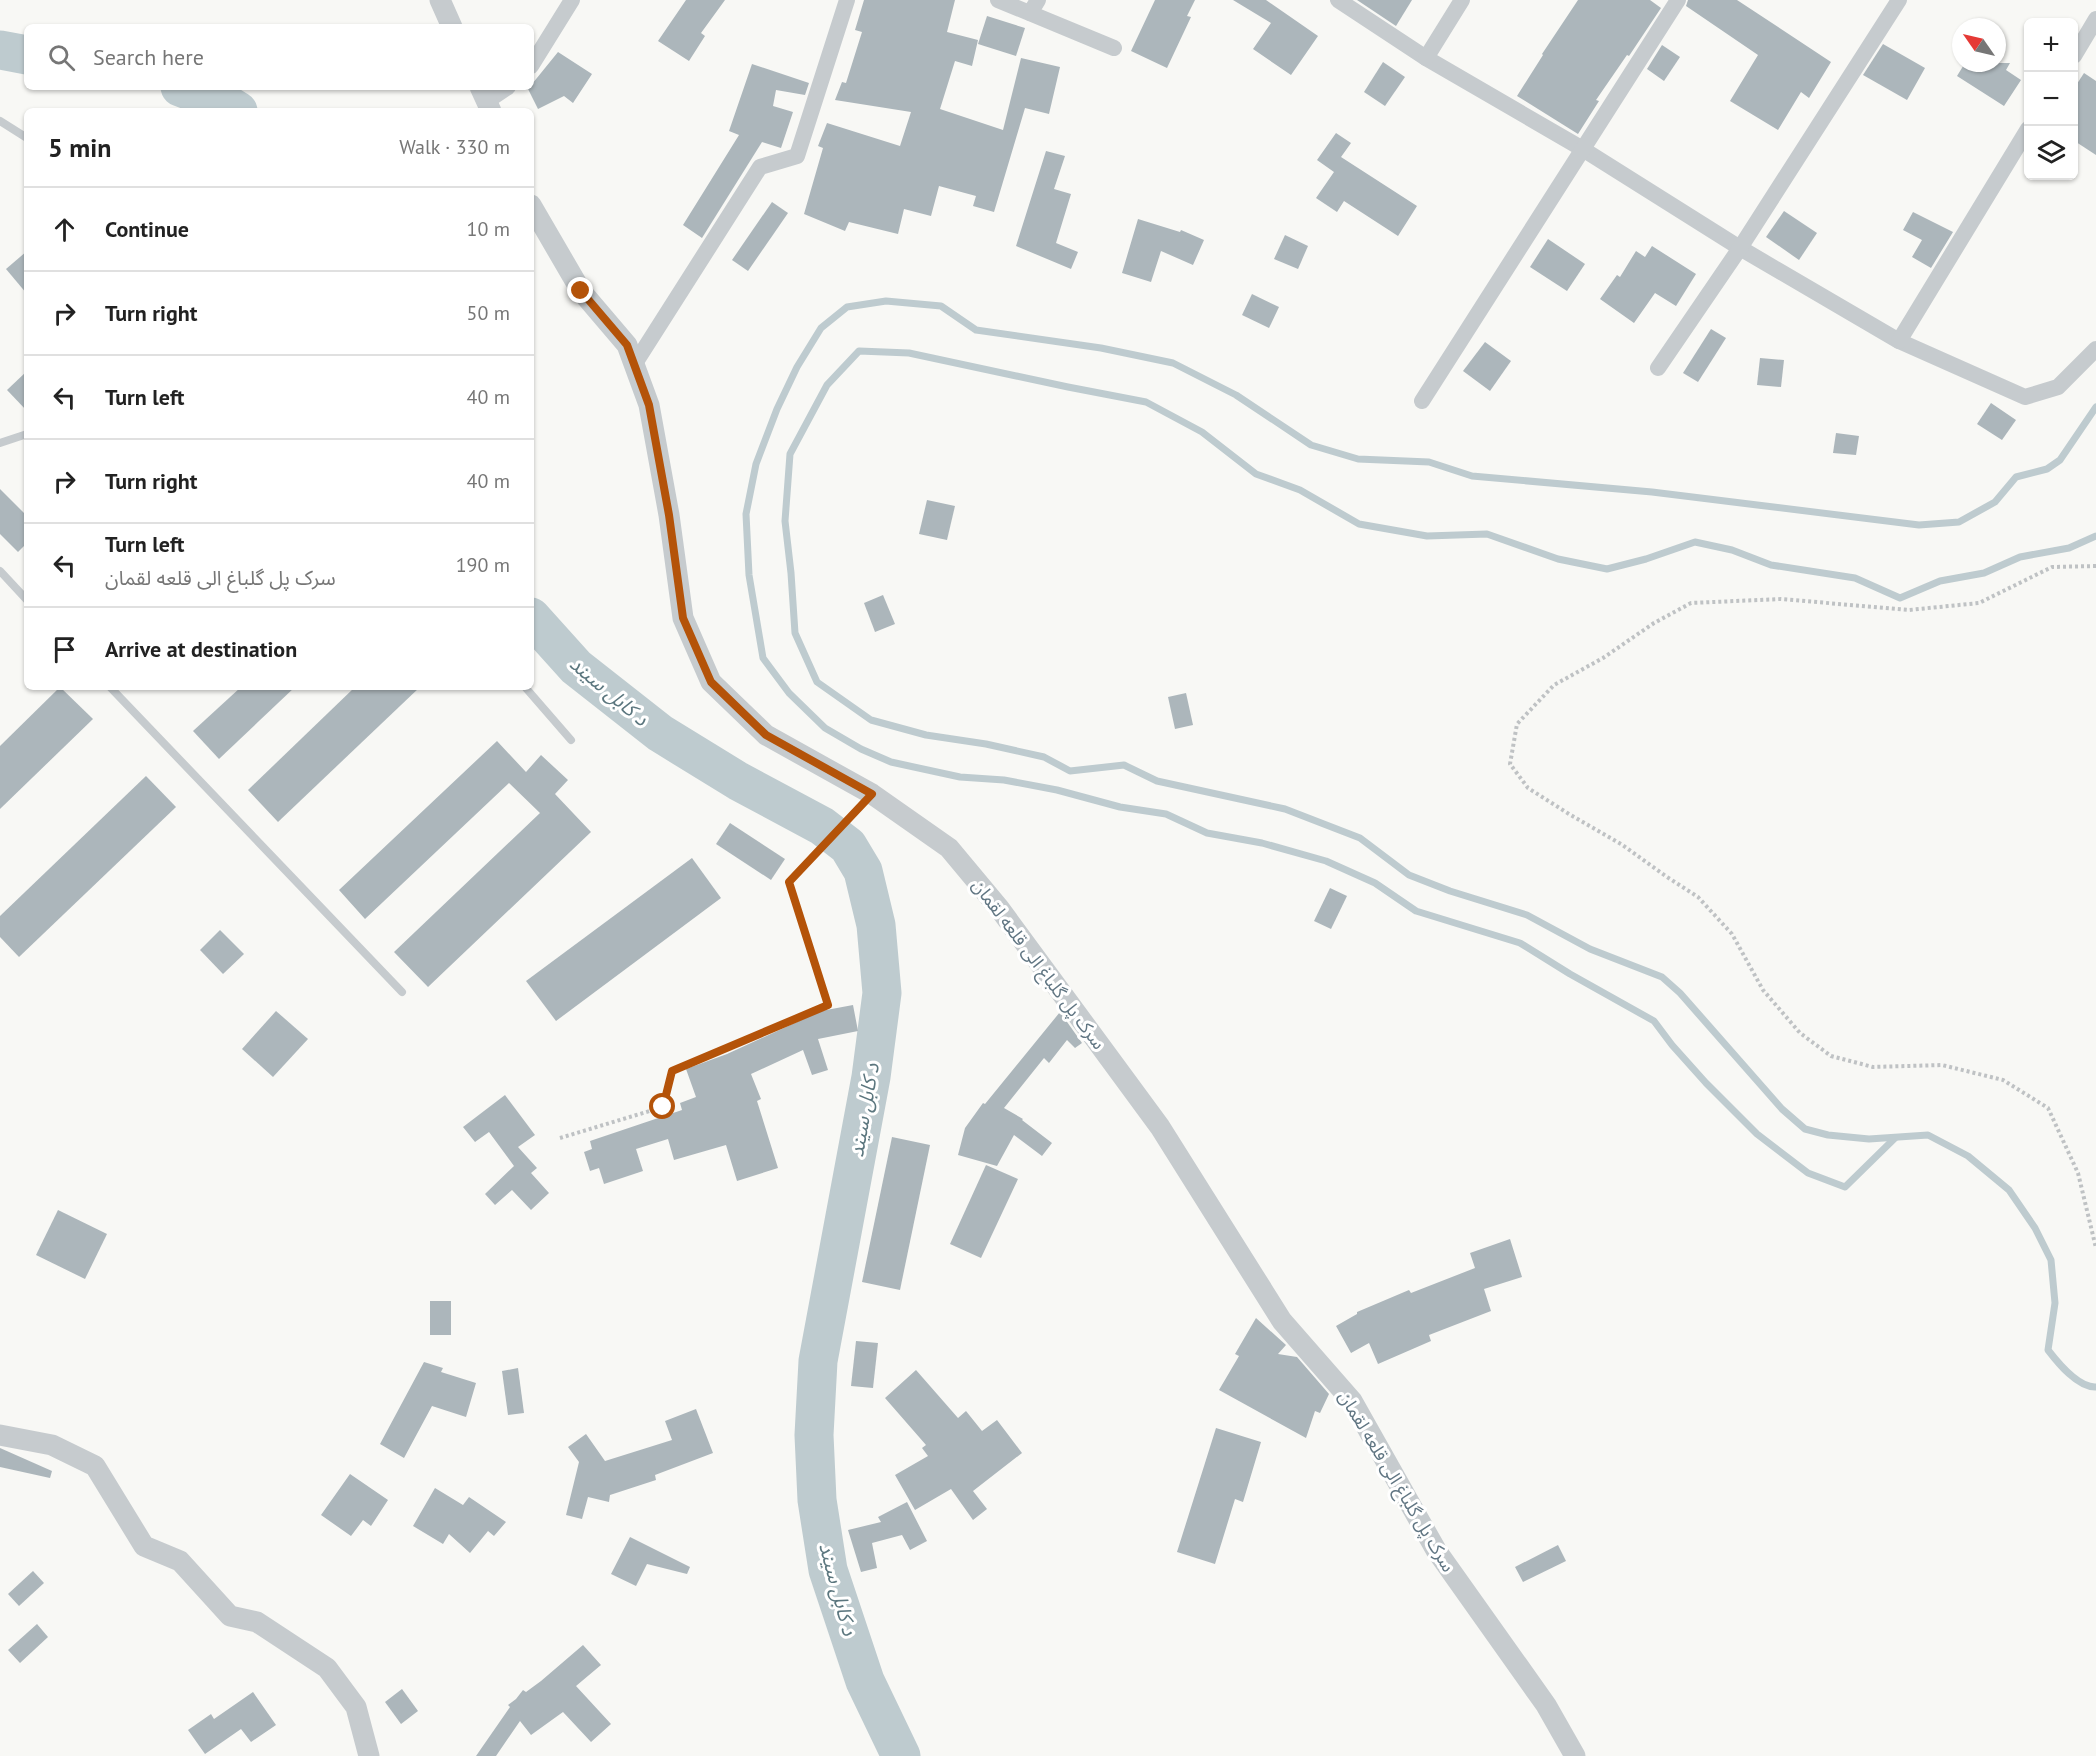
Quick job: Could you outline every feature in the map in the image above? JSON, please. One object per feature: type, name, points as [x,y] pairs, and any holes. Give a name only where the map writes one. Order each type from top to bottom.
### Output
[{"type":"street","points":[[440,0],[451,24]]},
{"type":"street","points":[[534,61],[572,0]]},
{"type":"street","points":[[634,365],[760,167],[796,156],[847,0]]},
{"type":"street","points":[[998,0],[1034,7],[1114,48]]},
{"type":"street","points":[[1338,0],[1426,58],[1581,148],[1740,248],[1899,341],[2025,398],[2058,387],[2096,350]]},
{"type":"street","points":[[1426,58],[1462,0]]},
{"type":"street","points":[[1422,401],[1581,148],[1678,0]]},
{"type":"street","points":[[1658,368],[1740,248],[1899,0]]},
{"type":"street","points":[[2078,48],[2096,19]]},
{"type":"street","points":[[486,100],[503,90]]},
{"type":"street","points":[[1899,341],[2024,136]]},
{"type":"street","name":"سرک پل گلباغ الی قلعه لقمان","points":[[534,211],[581,291],[627,345],[649,405],[669,515],[683,618],[711,682],[766,735],[872,794],[949,848],[999,908],[1160,1127],[1282,1321],[1352,1401],[1436,1550],[1546,1705],[1575,1756]]},
{"type":"street","points":[[0,1435],[52,1445],[95,1466],[144,1546],[180,1561],[230,1616],[257,1622],[327,1668],[356,1707],[369,1756]]},
{"type":"lane","points":[[0,121],[24,136]]},
{"type":"lane","points":[[0,443],[24,435]]},
{"type":"lane","points":[[0,571],[24,597]]},
{"type":"lane","points":[[113,690],[402,992]]},
{"type":"lane","points":[[528,690],[571,740]]},
{"type":"path","points":[[2096,566],[2052,567],[1978,603],[1909,610],[1781,599],[1691,603],[1654,623],[1603,658],[1554,686],[1518,724],[1510,764],[1528,788],[1621,844],[1698,897],[1732,934],[1763,990],[1800,1033],[1831,1056],[1873,1067],[1942,1065],[2003,1080],[2048,1108],[2078,1173],[2096,1248]]},
{"type":"path","points":[[560,1138],[663,1107],[672,1071],[828,1005],[789,882],[872,794]]},
{"type":"building","points":[[686,0],[725,0],[701,33],[705,36],[689,61],[658,41]]},
{"type":"building","points":[[864,0],[955,0],[947,32],[978,40],[972,66],[955,61],[940,109],[1003,130],[1021,58],[1060,67],[1049,114],[1025,108],[994,212],[973,206],[976,196],[939,186],[931,216],[904,209],[898,234],[849,222],[845,231],[804,214],[823,148],[818,146],[827,123],[900,146],[911,112],[835,100],[842,82],[846,83],[862,32],[855,30]]},
{"type":"building","points":[[1155,0],[1195,0],[1187,16],[1191,17],[1167,68],[1131,51]]},
{"type":"building","points":[[1233,0],[1266,0],[1318,36],[1291,75],[1253,49],[1271,23]]},
{"type":"building","points":[[1357,0],[1412,0],[1396,26]]},
{"type":"building","points":[[1578,0],[1650,0],[1661,8],[1596,100],[1599,101],[1578,134],[1517,96]]},
{"type":"building","points":[[1688,0],[1737,0],[1831,62],[1809,98],[1801,92],[1778,130],[1730,101],[1758,55],[1686,6]]},
{"type":"building","points":[[987,16],[1025,28],[1016,56],[978,44]]},
{"type":"building","points":[[1883,44],[1925,68],[1907,100],[1863,75]]},
{"type":"building","points":[[1662,45],[1680,57],[1664,81],[1647,69]]},
{"type":"building","points":[[558,52],[592,74],[573,103],[564,96],[538,109],[528,90],[534,90],[534,82]]},
{"type":"building","points":[[1383,62],[1405,77],[1385,106],[1364,92]]},
{"type":"building","points":[[752,64],[809,83],[805,95],[776,90],[773,106],[793,112],[781,148],[762,142],[702,238],[683,225],[739,135],[729,131]]},
{"type":"building","points":[[2006,70],[2021,80],[2004,106],[1957,76],[1959,72],[2006,72]]},
{"type":"building","points":[[2084,73],[2096,81],[2096,155],[2078,143],[2078,82]]},
{"type":"building","points":[[1336,133],[1351,143],[1341,157],[1417,206],[1398,236],[1344,201],[1337,212],[1316,198],[1334,172],[1317,160]]},
{"type":"building","points":[[1046,151],[1065,156],[1054,189],[1071,194],[1056,243],[1078,252],[1071,269],[1016,246]]},
{"type":"building","points":[[772,202],[788,213],[748,271],[732,260]]},
{"type":"building","points":[[1784,211],[1817,233],[1799,260],[1766,237]]},
{"type":"building","points":[[1913,212],[1953,232],[1931,268],[1912,257],[1922,240],[1903,230]]},
{"type":"building","points":[[1138,219],[1180,232],[1181,230],[1204,240],[1193,265],[1161,251],[1151,282],[1122,273]]},
{"type":"building","points":[[1285,235],[1308,246],[1298,269],[1274,259]]},
{"type":"building","points":[[1548,239],[1585,264],[1567,291],[1530,267]]},
{"type":"building","points":[[1652,246],[1696,274],[1676,306],[1655,293],[1634,323],[1600,299],[1617,275],[1620,277],[1636,251],[1645,257]]},
{"type":"building","points":[[24,254],[24,290],[6,269]]},
{"type":"building","points":[[1252,294],[1279,307],[1269,328],[1242,315]]},
{"type":"building","points":[[1711,329],[1726,338],[1698,382],[1683,373]]},
{"type":"building","points":[[1485,342],[1511,361],[1490,391],[1463,371]]},
{"type":"building","points":[[1760,358],[1784,360],[1781,387],[1757,385]]},
{"type":"building","points":[[24,374],[24,408],[7,390]]},
{"type":"building","points":[[1991,403],[2016,420],[2002,440],[1977,424]]},
{"type":"building","points":[[1836,433],[1859,436],[1856,455],[1833,453]]},
{"type":"building","points":[[0,489],[24,513],[24,546],[18,552],[0,534]]},
{"type":"building","points":[[927,500],[955,506],[947,540],[919,534]]},
{"type":"building","points":[[883,595],[895,624],[875,632],[864,603]]},
{"type":"building","points":[[57,690],[63,690],[93,719],[0,809],[0,746]]},
{"type":"building","points":[[238,690],[292,690],[219,759],[193,731]]},
{"type":"building","points":[[352,690],[417,690],[278,822],[248,790]]},
{"type":"building","points":[[1186,693],[1193,725],[1175,729],[1168,697]]},
{"type":"building","points":[[497,741],[526,772],[541,755],[568,780],[555,794],[591,832],[428,987],[394,952],[540,813],[509,783],[365,919],[339,890]]},
{"type":"building","points":[[146,776],[176,807],[19,957],[0,937],[0,916]]},
{"type":"building","points":[[730,823],[785,859],[771,880],[716,844]]},
{"type":"building","points":[[692,858],[721,898],[556,1021],[526,981]]},
{"type":"building","points":[[1330,888],[1347,896],[1331,929],[1314,921]]},
{"type":"building","points":[[220,930],[244,954],[223,974],[200,950]]},
{"type":"building","points":[[853,1005],[858,1031],[818,1039],[828,1070],[812,1075],[803,1050],[751,1074],[761,1099],[757,1101],[778,1168],[737,1181],[726,1145],[674,1160],[668,1139],[636,1149],[643,1171],[604,1184],[599,1168],[590,1171],[584,1152],[592,1149],[590,1141],[682,1110],[680,1103],[696,1097],[686,1069],[727,1054],[821,1011]]},
{"type":"building","points":[[276,1011],[308,1039],[273,1077],[242,1049]]},
{"type":"building","points":[[1060,1012],[1082,1043],[1075,1048],[1067,1040],[1049,1063],[1044,1058],[1004,1108],[1023,1119],[1052,1143],[1042,1156],[1014,1135],[997,1166],[958,1155],[965,1128],[983,1103],[985,1104]]},
{"type":"building","points":[[505,1095],[535,1135],[518,1147],[537,1168],[531,1173],[549,1193],[531,1210],[512,1190],[495,1205],[485,1194],[514,1166],[489,1132],[475,1142],[463,1127]]},
{"type":"building","points":[[892,1137],[930,1145],[900,1290],[862,1282]]},
{"type":"building","points":[[986,1165],[1018,1179],[981,1258],[950,1244]]},
{"type":"building","points":[[58,1210],[107,1234],[85,1279],[36,1255]]},
{"type":"building","points":[[1510,1239],[1522,1277],[1484,1289],[1491,1311],[1429,1335],[1431,1341],[1378,1364],[1369,1343],[1351,1353],[1336,1326],[1357,1312],[1409,1290],[1411,1293],[1475,1268],[1470,1253]]},
{"type":"building","points":[[430,1301],[451,1301],[451,1335],[430,1335]]},
{"type":"building","points":[[1256,1318],[1286,1345],[1278,1354],[1297,1357],[1329,1394],[1320,1413],[1315,1411],[1306,1438],[1219,1390],[1239,1356],[1235,1354]]},
{"type":"building","points":[[856,1341],[878,1343],[873,1388],[851,1386]]},
{"type":"building","points":[[424,1362],[443,1368],[441,1372],[476,1383],[466,1417],[432,1406],[404,1458],[380,1444]]},
{"type":"building","points":[[518,1368],[524,1413],[508,1415],[502,1371]]},
{"type":"building","points":[[916,1370],[958,1418],[966,1411],[982,1431],[997,1420],[1022,1453],[973,1491],[987,1509],[973,1520],[951,1489],[915,1510],[895,1475],[928,1456],[922,1448],[926,1445],[885,1398]]},
{"type":"building","points":[[696,1409],[713,1453],[655,1475],[656,1480],[610,1495],[609,1502],[588,1497],[582,1519],[566,1515],[579,1462],[568,1447],[586,1434],[605,1461],[672,1440],[665,1421]]},
{"type":"building","points":[[1216,1428],[1261,1442],[1243,1502],[1235,1499],[1215,1564],[1177,1552]]},
{"type":"building","points":[[0,1448],[52,1471],[50,1478],[0,1467]]},
{"type":"building","points":[[350,1474],[388,1500],[371,1526],[363,1520],[351,1536],[321,1515]]},
{"type":"building","points":[[435,1488],[463,1505],[469,1497],[506,1522],[494,1536],[488,1531],[470,1553],[449,1534],[443,1544],[413,1526]]},
{"type":"building","points":[[907,1502],[927,1541],[910,1550],[902,1535],[872,1543],[877,1568],[861,1572],[848,1530],[881,1522],[878,1517]]},
{"type":"building","points":[[630,1537],[690,1567],[687,1574],[647,1564],[636,1586],[611,1574]]},
{"type":"building","points":[[1558,1545],[1566,1561],[1523,1582],[1515,1567]]},
{"type":"building","points":[[33,1571],[44,1583],[19,1606],[8,1594]]},
{"type":"building","points":[[37,1624],[48,1637],[20,1663],[8,1650]]},
{"type":"building","points":[[583,1645],[601,1665],[576,1686],[611,1724],[591,1742],[563,1712],[531,1735],[520,1721],[496,1756],[476,1756],[510,1707],[508,1705],[523,1690],[526,1692],[541,1681]]},
{"type":"building","points":[[402,1689],[418,1711],[401,1724],[385,1702]]},
{"type":"building","points":[[253,1692],[276,1725],[251,1742],[241,1729],[205,1754],[188,1730],[211,1714],[214,1719]]},
{"type":"waterway","name":"د کابل سيند","points":[[0,50],[24,54]]},
{"type":"waterway","name":"د کابل سيند","points":[[188,90],[233,108]]},
{"type":"waterway","points":[[1895,1138],[1845,1187],[1808,1173],[1757,1134],[1706,1083],[1654,1021],[1520,943],[1416,911],[1375,883],[1326,861],[1262,843],[1207,833],[1166,814],[1120,807],[1057,790],[1004,780],[960,777],[891,762],[861,749],[825,728],[789,693],[763,658],[749,575],[746,514],[756,464],[777,409],[797,367],[821,328],[847,307],[886,301],[941,306],[976,330],[1101,348],[1173,363],[1236,395],[1311,445],[1358,459],[1429,462],[1472,476],[1652,492],[1919,525],[1959,522],[1995,502],[2016,477],[2047,469],[2060,460],[2096,407]]},
{"type":"waterway","points":[[2096,536],[2069,548],[2020,557],[1984,573],[1940,581],[1900,598],[1855,578],[1771,565],[1732,550],[1695,542],[1646,559],[1607,569],[1558,559],[1487,534],[1427,536],[1359,524],[1300,490],[1256,474],[1202,432],[1146,402],[909,353],[859,351],[827,385],[790,454],[785,521],[795,633],[817,682],[871,720],[926,735],[986,744],[1044,757],[1070,771],[1124,765],[1157,781],[1285,809],[1360,838],[1409,875],[1450,891],[1527,915],[1590,949],[1662,977],[1680,993],[1782,1109],[1805,1129],[1828,1135],[1869,1139],[1928,1135],[1968,1156],[2009,1190],[2035,1228],[2051,1260],[2055,1303],[2048,1350],[2076,1379],[2096,1387]]},
{"type":"waterway","name":"د کابل سيند","points":[[534,620],[576,667],[660,733],[738,781],[822,826],[848,846],[863,871],[876,925],[882,993],[871,1077],[818,1361],[814,1435],[817,1500],[828,1570],[865,1681],[901,1756]]},
{"type":"route","points":[[581,291],[627,345],[649,405],[669,515],[683,618],[711,682],[766,735],[872,794],[789,882],[828,1005],[672,1071],[663,1107]]}]
